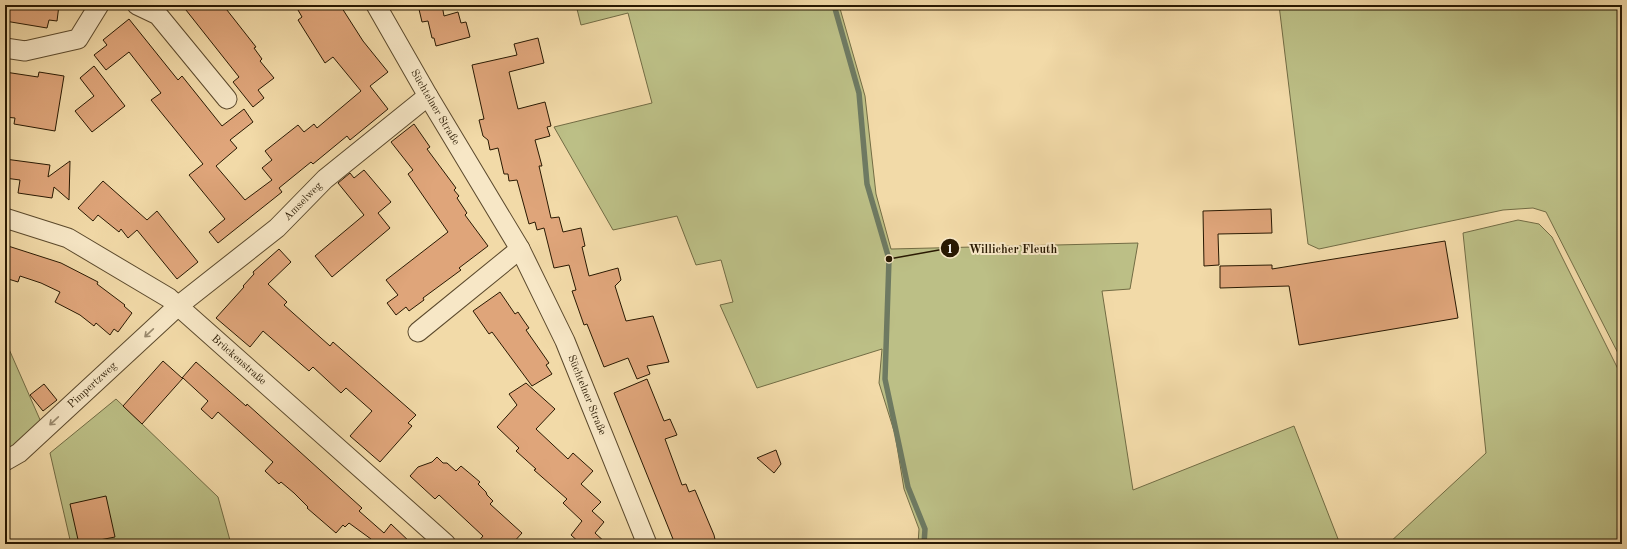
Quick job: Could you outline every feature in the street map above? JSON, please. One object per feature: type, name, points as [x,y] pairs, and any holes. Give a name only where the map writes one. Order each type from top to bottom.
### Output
[{"type":"street","points":[[5,48],[25,51],[78,38],[99,5]]},
{"type":"street","points":[[137,5],[158,15],[227,99]]},
{"type":"street","name":"Süchtelner Straße","points":[[376,5],[428,96],[520,249],[565,341],[647,544]]},
{"type":"street","name":"Amselweg","points":[[178,306],[277,228],[324,179],[428,96]]},
{"type":"street","name":"Brückenstraße","points":[[5,218],[68,238],[169,298],[446,544]]},
{"type":"street","points":[[418,332],[520,249]]},
{"type":"street","name":"Pimpertzweg","points":[[5,461],[19,453],[178,306]]},
{"type":"green space","points":[[576,5],[839,5],[865,96],[876,194],[891,249],[1138,243],[1130,289],[1102,291],[1133,490],[1294,426],[1340,544],[918,544],[919,529],[904,489],[895,434],[879,383],[882,349],[757,388],[720,305],[733,302],[721,260],[696,265],[677,216],[613,230],[554,127],[652,103],[628,13],[581,25]]},
{"type":"green space","points":[[1279,5],[1622,5],[1622,361],[1546,212],[1533,208],[1503,210],[1319,249],[1308,244]]},
{"type":"green space","points":[[1518,220],[1539,224],[1552,237],[1622,377],[1622,544],[1388,544],[1486,453],[1463,233]]},
{"type":"green space","points":[[5,340],[41,422],[5,453]]},
{"type":"green space","points":[[116,399],[218,497],[231,544],[71,544],[50,453]]},
{"type":"building","points":[[5,5],[59,5],[57,21],[49,20],[47,28],[5,21]]},
{"type":"building","points":[[182,5],[223,5],[256,47],[254,48],[262,59],[260,61],[274,78],[258,90],[264,98],[253,107],[233,82],[239,77]]},
{"type":"building","points":[[306,5],[340,5],[363,41],[388,72],[370,86],[388,109],[350,140],[347,136],[313,164],[311,162],[279,188],[282,192],[218,243],[209,232],[225,219],[189,175],[203,164],[151,100],[161,93],[129,52],[106,70],[94,55],[107,45],[103,40],[129,19],[178,80],[182,76],[222,126],[244,109],[253,122],[230,140],[237,148],[216,166],[245,200],[272,180],[262,168],[272,160],[265,151],[298,125],[304,132],[314,124],[317,128],[361,91],[333,57],[325,63],[298,20],[302,17],[298,10]]},
{"type":"building","points":[[418,5],[442,5],[444,16],[458,12],[461,23],[466,22],[470,37],[436,46],[434,38],[432,38],[428,21],[422,22]]},
{"type":"building","points":[[538,38],[544,63],[509,72],[518,109],[545,102],[551,126],[547,127],[550,136],[535,140],[542,166],[539,166],[551,218],[559,217],[563,232],[581,228],[585,246],[582,247],[589,276],[618,268],[621,280],[615,286],[626,321],[653,316],[669,362],[647,366],[650,374],[637,379],[628,358],[604,367],[587,324],[584,325],[572,291],[576,290],[569,265],[554,268],[544,228],[537,230],[535,222],[529,224],[517,180],[509,181],[508,174],[504,174],[498,148],[490,150],[488,140],[483,136],[479,120],[484,119],[472,65],[517,55],[514,44]]},
{"type":"building","points":[[94,66],[125,106],[92,132],[75,111],[94,96],[80,78]]},
{"type":"building","points":[[5,72],[38,77],[39,72],[64,76],[55,131],[14,124],[15,118],[5,117]]},
{"type":"building","points":[[414,124],[430,147],[427,149],[456,188],[454,190],[459,196],[457,198],[467,213],[465,215],[488,246],[459,268],[461,270],[423,298],[424,300],[409,311],[406,307],[396,315],[387,303],[398,295],[386,280],[448,232],[408,174],[413,170],[391,142]]},
{"type":"building","points":[[5,159],[50,165],[48,177],[70,161],[69,200],[54,187],[52,198],[18,193],[20,180],[5,178]]},
{"type":"building","points":[[364,170],[391,202],[378,213],[390,228],[332,277],[315,256],[364,215],[338,183],[350,173],[354,178]]},
{"type":"building","points":[[103,181],[147,220],[157,211],[198,262],[177,279],[137,230],[128,238],[121,229],[119,232],[98,215],[93,221],[78,208]]},
{"type":"building","points":[[1271,209],[1272,233],[1218,234],[1219,265],[1204,266],[1203,211]]},
{"type":"building","points":[[1445,241],[1458,318],[1299,345],[1289,286],[1220,288],[1220,266],[1272,265],[1272,269]]},
{"type":"building","points":[[5,245],[61,263],[98,282],[97,284],[125,305],[124,306],[132,313],[118,332],[114,329],[110,335],[96,323],[94,326],[80,315],[55,302],[60,292],[41,283],[20,276],[18,282],[5,278]]},
{"type":"building","points":[[279,249],[291,262],[268,284],[287,302],[284,305],[330,346],[333,342],[416,415],[408,423],[412,426],[380,462],[350,436],[372,411],[346,388],[341,393],[313,367],[309,371],[263,331],[250,347],[216,318],[244,287],[243,286],[254,274],[253,272]]},
{"type":"building","points":[[500,292],[515,314],[518,312],[529,328],[526,330],[549,363],[546,365],[552,374],[532,386],[492,332],[489,334],[473,311]]},
{"type":"building","points":[[163,361],[182,378],[196,362],[246,406],[247,404],[362,508],[359,511],[384,533],[391,524],[412,544],[373,544],[375,542],[349,523],[345,527],[343,525],[336,533],[307,508],[308,507],[294,493],[281,482],[279,484],[265,471],[273,462],[218,412],[212,419],[201,409],[208,401],[183,378],[142,424],[123,406]]},
{"type":"building","points":[[647,379],[664,421],[670,419],[677,435],[665,439],[682,485],[686,484],[689,492],[695,490],[714,535],[716,544],[675,544],[614,393]]},
{"type":"building","points":[[526,383],[555,409],[536,429],[568,459],[573,453],[593,471],[581,484],[601,502],[592,511],[604,522],[595,533],[607,544],[581,544],[571,535],[582,521],[563,503],[567,499],[534,470],[536,469],[516,451],[519,448],[497,427],[517,405],[509,394]]},
{"type":"building","points":[[44,384],[57,400],[43,411],[30,395]]},
{"type":"building","points":[[776,450],[781,464],[774,473],[757,458]]},
{"type":"building","points":[[437,457],[443,463],[447,463],[456,471],[461,466],[480,482],[478,484],[493,501],[490,504],[522,533],[512,544],[476,544],[483,536],[439,495],[435,499],[410,476],[418,467],[432,462]]},
{"type":"building","points":[[106,496],[115,537],[79,544],[70,504]]},
{"type":"waterway","points":[[834,5],[859,93],[867,184],[889,259],[885,379],[908,487],[925,529],[924,544]]},
{"type":"place","name":"Willicher Fleuth","points":[[889,259]]}]
